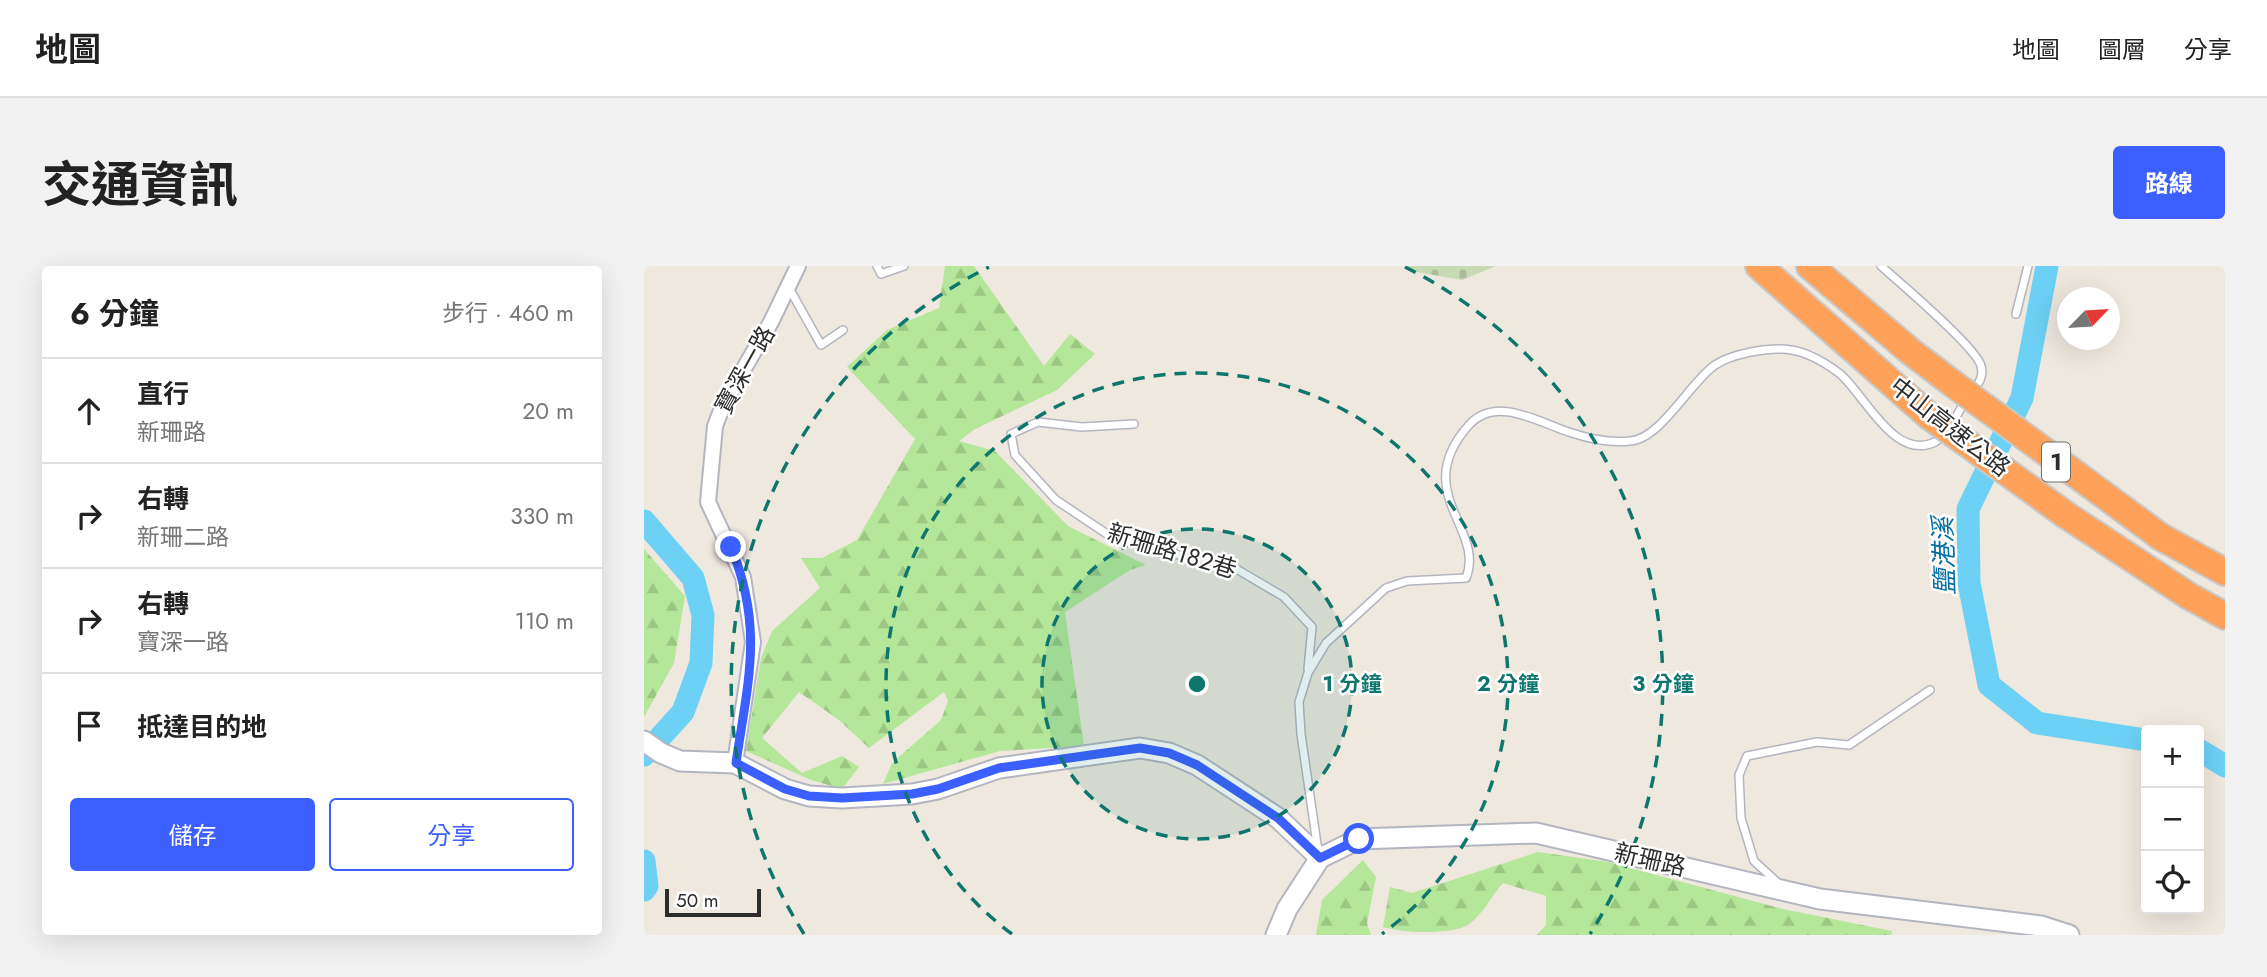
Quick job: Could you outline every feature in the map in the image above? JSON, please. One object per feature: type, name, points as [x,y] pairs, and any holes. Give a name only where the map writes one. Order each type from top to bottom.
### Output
[{"type":"highway","name":"中山高速公路","points":[[1759,266],[1928,415],[2066,515],[2189,596],[2225,616]]},
{"type":"highway","name":"中山高速公路","points":[[1810,266],[1952,383],[2161,537],[2225,572]]},
{"type":"street","name":"寶深一路","points":[[736,763],[753,642],[743,578],[709,502],[715,425],[724,403],[749,363],[798,266]]},
{"type":"street","points":[[644,741],[661,754],[680,761],[736,763],[785,789],[809,796],[842,798],[912,794],[938,789],[999,768],[1140,748],[1169,753],[1197,765],[1278,818],[1320,858],[1287,909],[1276,935]]},
{"type":"street","name":"新珊路","points":[[1320,858],[1359,839],[1536,833],[1841,902],[2041,926],[2069,935]]},
{"type":"lane","points":[[877,266],[881,274],[904,266]]},
{"type":"lane","name":"新珊路182巷","points":[[1308,673],[1326,643],[1386,588],[1406,581],[1466,578],[1470,568],[1468,545],[1446,493],[1447,467],[1457,442],[1471,423],[1493,412],[1517,413],[1574,434],[1633,442],[1657,427],[1714,366],[1733,357],[1781,349],[1803,352],[1839,373],[1898,439],[1920,446],[1937,441],[1981,380],[1982,365],[1966,345],[1881,266]]},
{"type":"lane","points":[[2016,314],[2028,266]]},
{"type":"lane","points":[[789,287],[821,345],[843,330]]},
{"type":"lane","name":"新珊路182巷","points":[[1134,424],[1082,427],[1038,422],[1012,435],[1015,455],[1056,500],[1107,534],[1168,553],[1228,564],[1284,597],[1312,627],[1308,673],[1299,702],[1301,734],[1320,858]]},
{"type":"lane","points":[[1841,902],[1778,883],[1754,862],[1741,818],[1739,775],[1747,756],[1817,743],[1849,744],[1930,691]]},
{"type":"green space","points":[[945,266],[974,266],[1044,366],[1070,334],[1095,354],[1057,390],[975,429],[959,441],[995,451],[1068,526],[1146,565],[1130,570],[1065,612],[1084,746],[1000,751],[883,784],[892,763],[941,720],[948,701],[944,692],[869,748],[839,720],[799,692],[762,738],[802,773],[842,756],[859,767],[842,789],[811,780],[746,751],[761,658],[772,631],[820,588],[801,558],[822,558],[857,540],[915,439],[847,367],[887,330],[939,308]]},
{"type":"green space","points":[[1407,266],[1496,266],[1462,280],[1416,272]]},
{"type":"green space","points":[[644,549],[685,596],[674,663],[644,717]]},
{"type":"green space","points":[[1538,852],[1608,862],[1783,909],[1892,931],[1891,935],[1537,935],[1546,925],[1546,896],[1503,883],[1478,916],[1460,928],[1426,932],[1383,927],[1390,887],[1412,893]]},
{"type":"green space","points":[[1363,860],[1376,877],[1367,923],[1371,935],[1316,935],[1322,900]]},
{"type":"waterway","name":"鹽港溪","points":[[2047,266],[2022,398],[1968,509],[1969,583],[1989,685],[2037,723],[2141,739]]},
{"type":"waterway","points":[[644,521],[693,578],[703,615],[701,663],[683,712],[644,755]]},
{"type":"waterway","name":"鹽港溪","points":[[2204,753],[2225,766]]},
{"type":"waterway","points":[[644,861],[647,886],[644,890]]},
{"type":"route","points":[[731,547],[743,578],[753,642],[736,763],[785,789],[809,796],[842,798],[912,794],[938,789],[999,768],[1072,760],[1105,751],[1140,748],[1169,753],[1197,765],[1278,818],[1320,858],[1359,839]]}]
